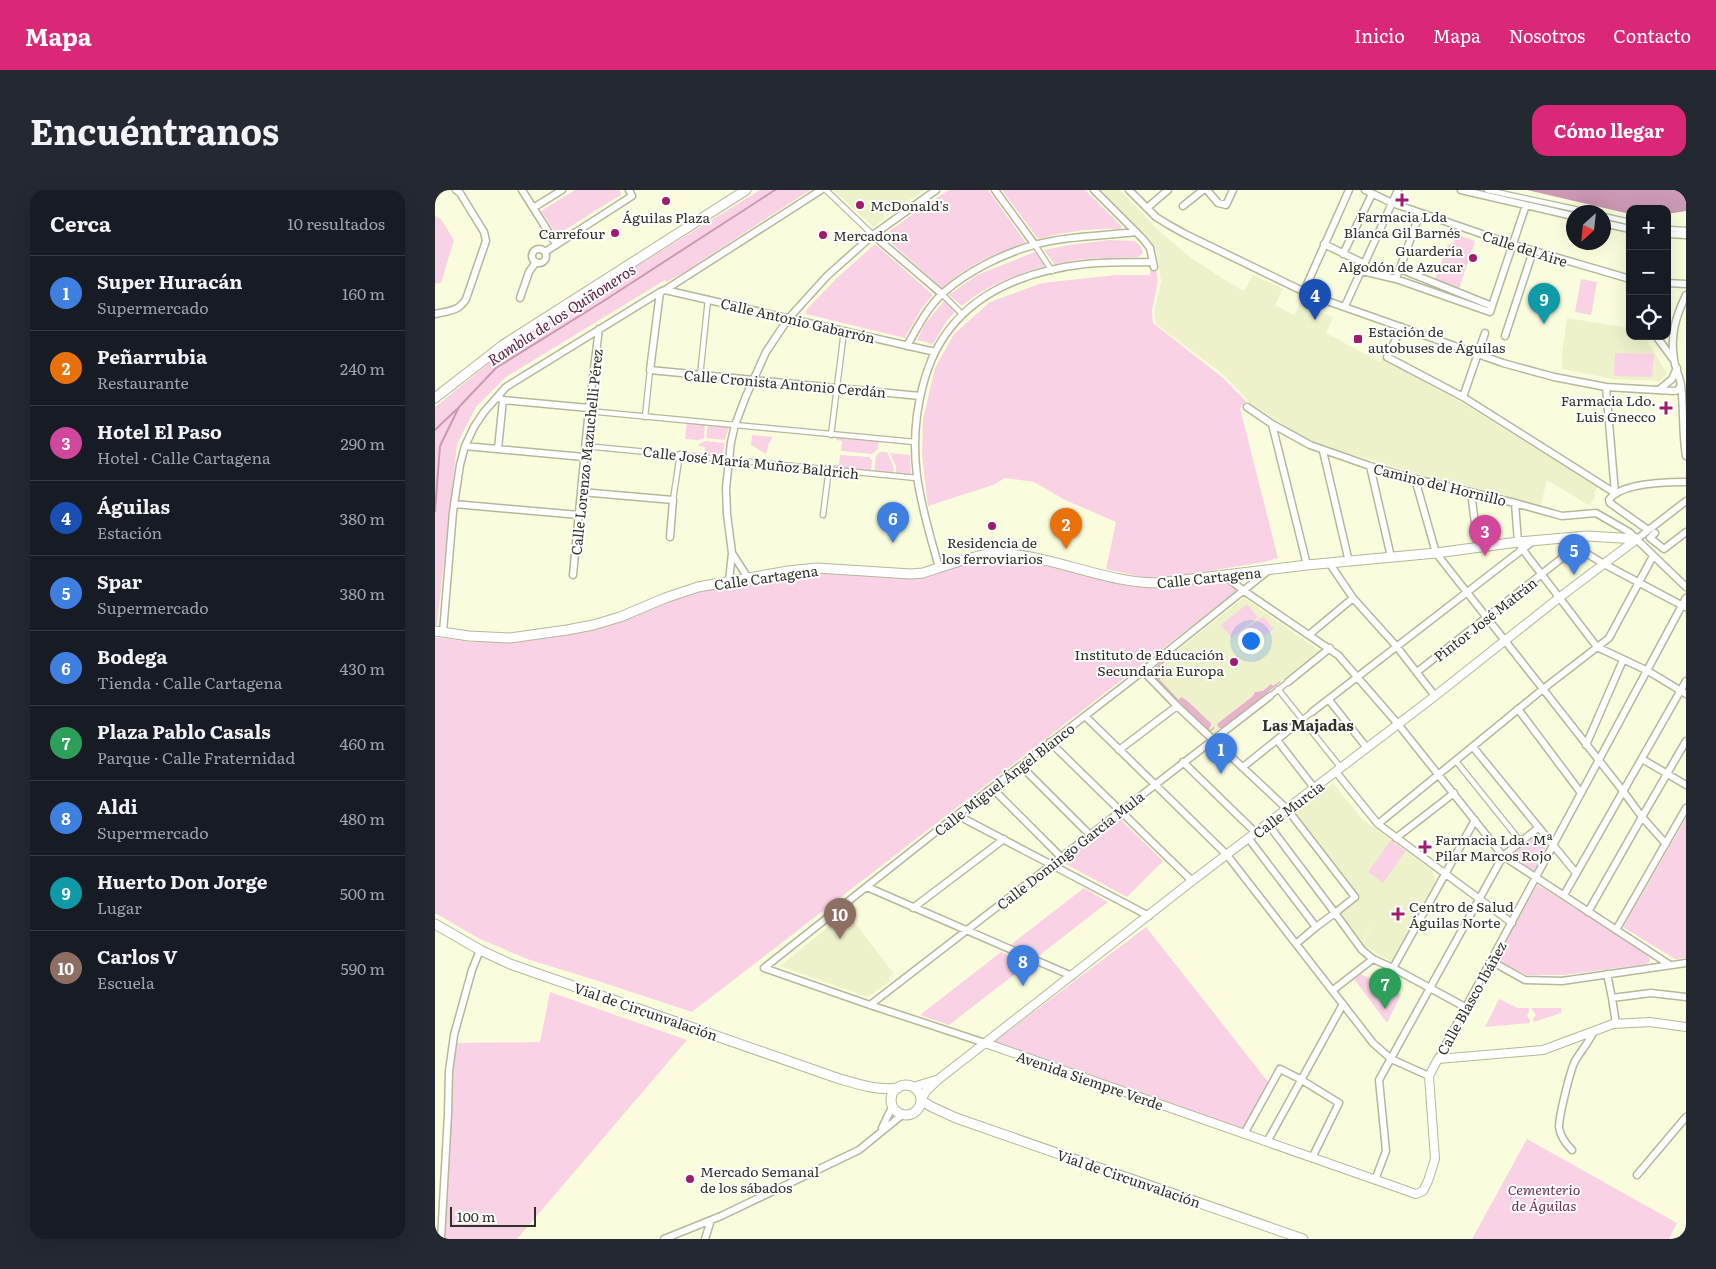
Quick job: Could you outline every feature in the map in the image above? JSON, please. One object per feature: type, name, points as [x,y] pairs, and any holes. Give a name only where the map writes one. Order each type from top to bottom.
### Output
[{"type":"main road","points":[[435,398],[503,345],[583,292],[746,190]]},
{"type":"main road","name":"Calle Cartagena","points":[[439,632],[509,638],[567,630],[620,617],[681,592],[729,581],[817,568],[911,574],[923,573],[996,553],[1047,561],[1149,583],[1479,547],[1521,546],[1532,542],[1577,542],[1587,536],[1637,540]]},
{"type":"main road","name":"Vial de Circunvalación","points":[[435,924],[480,950],[511,964],[863,1086],[883,1096],[892,1106]]},
{"type":"main road","points":[[905,1085],[913,1086],[919,1092],[922,1100],[920,1108],[910,1115],[902,1115],[896,1112],[892,1106],[892,1096],[898,1088],[905,1085]]},
{"type":"main road","name":"Vial de Circunvalación","points":[[863,1086],[886,1089],[898,1088]]},
{"type":"main road","name":"Vial de Circunvalación","points":[[922,1100],[932,1108],[955,1118],[1303,1239]]},
{"type":"main road","name":"Vial de Circunvalación","points":[[916,1112],[935,1113],[955,1118]]},
{"type":"street","points":[[435,191],[439,190]]},
{"type":"street","points":[[435,314],[462,306],[486,241],[484,232],[460,193],[456,190]]},
{"type":"street","points":[[522,190],[556,244]]},
{"type":"street","points":[[533,208],[562,190]]},
{"type":"street","points":[[545,252],[632,196],[629,190]]},
{"type":"street","points":[[439,632],[454,504],[465,446],[474,426],[499,398],[506,387],[663,291],[821,190]]},
{"type":"street","points":[[825,190],[962,314]]},
{"type":"street","points":[[729,581],[732,553],[726,488],[729,460],[735,425],[752,380],[766,352],[788,319],[827,276],[873,235],[935,190]]},
{"type":"street","points":[[995,190],[1052,271]]},
{"type":"street","points":[[939,568],[917,478],[915,442],[920,396],[935,352],[952,326],[977,301],[992,292],[1035,274],[1085,264],[1154,264],[1150,248],[1095,190]]},
{"type":"street","points":[[1129,190],[1156,217],[1185,234],[1303,291],[1477,354],[1527,371],[1606,387],[1673,390],[1679,388],[1680,383]]},
{"type":"street","points":[[1147,208],[1169,190]]},
{"type":"street","points":[[1183,206],[1203,190]]},
{"type":"street","points":[[1207,190],[1218,203],[1226,205],[1233,190]]},
{"type":"street","points":[[1303,291],[1349,190]]},
{"type":"street","name":"Calle del Aire","points":[[1365,190],[1391,203],[1514,245],[1626,278]]},
{"type":"street","points":[[1345,306],[1398,190]]},
{"type":"street","points":[[1461,190],[1566,214]]},
{"type":"street","points":[[1487,190],[1566,207]]},
{"type":"street","points":[[1343,254],[1372,194]]},
{"type":"street","points":[[1362,271],[1396,279],[1490,312],[1527,205]]},
{"type":"street","points":[[1396,279],[1420,213]]},
{"type":"street","points":[[1611,218],[1626,221]]},
{"type":"street","points":[[1611,225],[1626,228]]},
{"type":"street","points":[[1671,229],[1686,230]]},
{"type":"street","points":[[907,346],[921,320],[942,294],[974,270],[1035,245],[1136,232]]},
{"type":"street","points":[[1671,234],[1686,235]]},
{"type":"street","points":[[1324,244],[1365,264]]},
{"type":"street","points":[[536,262],[533,259],[533,252],[539,249],[545,252]]},
{"type":"street","points":[[1505,336],[1533,251]]},
{"type":"street","points":[[536,262],[541,263],[545,261],[545,252]]},
{"type":"street","points":[[520,298],[529,272],[536,262]]},
{"type":"street","points":[[1400,269],[1492,306]]},
{"type":"street","points":[[1671,283],[1686,284]]},
{"type":"street","points":[[645,417],[663,291]]},
{"type":"street","name":"Calle Antonio Gabarrón","points":[[663,291],[708,299],[935,352]]},
{"type":"street","points":[[1686,295],[1676,317],[1673,342],[1675,364],[1683,402],[1686,456]]},
{"type":"street","points":[[700,376],[708,299]]},
{"type":"street","points":[[1402,327],[1387,356],[1463,397],[1615,492]]},
{"type":"street","name":"Calle Lorenzo Mazuchelli Pérez","points":[[573,575],[585,446],[599,329]]},
{"type":"street","points":[[831,435],[844,331]]},
{"type":"street","points":[[1463,397],[1485,333]]},
{"type":"street","points":[[1659,340],[1675,364]]},
{"type":"street","points":[[1675,364],[1668,386],[1683,402]]},
{"type":"street","name":"Calle Cronista Antonio Cerdán","points":[[651,370],[920,396]]},
{"type":"street","points":[[1660,389],[1670,380],[1676,378],[1680,383]]},
{"type":"street","points":[[1606,387],[1615,492]]},
{"type":"street","points":[[499,398],[620,415],[915,442]]},
{"type":"street","points":[[498,449],[499,398]]},
{"type":"street","name":"Camino del Hornillo","points":[[1247,407],[1272,424],[1323,451],[1370,466],[1561,516],[1596,513],[1629,532],[1686,587]]},
{"type":"street","points":[[1272,424],[1307,565]]},
{"type":"street","points":[[465,446],[584,458]]},
{"type":"street","name":"Calle José María Muñoz Baldrich","points":[[585,446],[917,478]]},
{"type":"street","points":[[1323,451],[1349,562]]},
{"type":"street","points":[[669,537],[680,454]]},
{"type":"street","points":[[1370,466],[1391,557]]},
{"type":"street","points":[[823,515],[828,469]]},
{"type":"street","points":[[1415,479],[1436,553],[1504,642],[1623,791],[1642,818],[1666,844]]},
{"type":"street","points":[[1648,530],[1610,503],[1609,500],[1615,492],[1657,482],[1686,482]]},
{"type":"street","points":[[581,492],[673,500]]},
{"type":"street","points":[[1471,492],[1479,547]]},
{"type":"street","points":[[1637,540],[1686,501]]},
{"type":"street","points":[[1515,503],[1521,546],[1597,647],[1648,671],[1683,692]]},
{"type":"street","points":[[454,504],[579,515]]},
{"type":"street","points":[[1655,534],[1651,538],[1664,549],[1686,532]]},
{"type":"street","name":"Calle Murcia","points":[[922,1100],[926,1091],[940,1078],[1192,881],[1315,789],[1560,597],[1637,540]]},
{"type":"street","points":[[1577,542],[1604,564],[1684,607]]},
{"type":"street","name":"Pintor José Matrán","points":[[1417,672],[1542,574],[1577,542]]},
{"type":"street","points":[[1243,767],[1302,719],[1468,593],[1521,546]]},
{"type":"street","points":[[732,553],[748,578]]},
{"type":"street","points":[[1378,824],[1518,709],[1609,638],[1653,556]]},
{"type":"street","points":[[1330,564],[1353,598],[1397,647],[1435,696]]},
{"type":"street","name":"Calle Miguel Ángel Blanco","points":[[764,968],[957,814],[1244,592],[1269,570]]},
{"type":"street","points":[[1224,575],[1244,592],[1310,634],[1338,655],[1398,724],[1503,856],[1670,965]]},
{"type":"street","points":[[1310,634],[1353,598]]},
{"type":"street","name":"Calle Blasco Ibáñez","points":[[1429,1076],[1552,846],[1684,607],[1686,598]]},
{"type":"street","points":[[1270,696],[1330,648]]},
{"type":"street","points":[[1586,744],[1623,660]]},
{"type":"street","points":[[1143,671],[1177,706],[1287,809],[1355,897],[1297,943]]},
{"type":"street","points":[[1564,895],[1623,791],[1683,692],[1686,681]]},
{"type":"street","points":[[1279,689],[1378,824],[1512,923]]},
{"type":"street","name":"Calle Domingo García Mula","points":[[870,1005],[1270,696]]},
{"type":"street","points":[[1329,700],[1367,748]]},
{"type":"street","points":[[1119,750],[1177,706]]},
{"type":"street","points":[[1518,709],[1581,793]]},
{"type":"street","points":[[1085,716],[1227,855],[1373,1043],[1391,1059],[1429,1076]]},
{"type":"street","points":[[1277,740],[1315,789]]},
{"type":"street","points":[[1588,912],[1686,741]]},
{"type":"street","points":[[1050,742],[1192,881]]},
{"type":"street","points":[[1473,747],[1576,873]]},
{"type":"street","points":[[1642,759],[1686,785]]},
{"type":"street","points":[[1456,761],[1521,842]]},
{"type":"street","points":[[1183,762],[1256,833]]},
{"type":"street","points":[[1021,766],[1090,835]]},
{"type":"street","points":[[991,788],[1061,857]]},
{"type":"street","points":[[1396,838],[1454,793]]},
{"type":"street","points":[[1616,930],[1686,808]]},
{"type":"street","points":[[957,814],[1149,916]]},
{"type":"street","points":[[1393,968],[1475,820]]},
{"type":"street","points":[[1268,824],[1362,950],[1373,959],[1465,1008]]},
{"type":"street","points":[[1375,1180],[1385,1151],[1379,1080],[1503,856],[1538,828]]},
{"type":"street","points":[[913,908],[1004,839]]},
{"type":"street","points":[[1249,839],[1316,927]]},
{"type":"street","points":[[867,887],[1072,976]]},
{"type":"street","points":[[441,1239],[449,1071],[454,1034],[472,970],[480,950]]},
{"type":"street","points":[[1333,990],[1373,959]]},
{"type":"street","points":[[1491,961],[1525,980],[1562,981],[1686,963]]},
{"type":"street","name":"Avenida Siempre Verde","points":[[764,968],[985,1043],[1416,1194],[1423,1191],[1426,1186],[1435,1159],[1429,1076]]},
{"type":"street","points":[[1607,974],[1616,1024]]},
{"type":"street","points":[[1612,998],[1651,993],[1686,997]]},
{"type":"street","points":[[1267,1142],[1343,1004]]},
{"type":"street","points":[[1438,1059],[1543,1050],[1616,1024],[1650,1022],[1686,1027]]},
{"type":"street","points":[[1572,1150],[1561,1136],[1559,1126],[1567,1085],[1575,1062],[1589,1041],[1593,1031]]},
{"type":"street","points":[[1244,1134],[1280,1069],[1339,1103],[1312,1158]]},
{"type":"street","name":"Calle Murcia","points":[[913,1086],[929,1083],[940,1078]]},
{"type":"street","points":[[876,1138],[886,1122],[892,1106]]},
{"type":"street","points":[[664,1239],[711,1220],[859,1150],[902,1115]]},
{"type":"street","points":[[1637,1175],[1686,1117]]},
{"type":"street","points":[[705,1239],[711,1220]]},
{"type":"shaded area","points":[[833,190],[924,190],[891,213],[889,211],[883,215],[884,218],[874,227]]},
{"type":"shaded area","points":[[1098,190],[1120,190],[1159,231],[1190,257],[1222,278],[1244,291],[1253,275],[1283,289],[1275,305],[1294,315],[1301,301],[1333,318],[1326,333],[1380,362],[1382,358],[1462,403],[1598,487],[1590,506],[1547,480],[1540,508],[1339,452],[1305,438],[1252,405],[1224,375],[1156,324],[1154,311],[1161,281],[1157,252],[1146,234],[1121,214]]},
{"type":"shaded area","points":[[1527,190],[1686,190],[1686,211],[1671,213],[1671,205],[1626,205],[1626,213],[1611,210],[1611,205],[1591,205]]},
{"type":"shaded area","points":[[1567,318],[1626,327],[1626,340],[1646,340],[1667,373],[1660,381],[1613,379],[1562,369],[1562,353]]},
{"type":"shaded area","name":"Instituto de Educación Secundaria Europa","points":[[1244,598],[1320,651],[1212,736],[1148,673]]},
{"type":"shaded area","points":[[1170,656],[1160,666],[1160,680],[1179,700],[1181,697],[1184,699],[1211,723],[1209,729],[1215,728],[1210,732],[1149,672]]},
{"type":"shaded area","points":[[1280,681],[1222,728],[1219,728],[1217,724],[1253,696],[1255,692],[1263,691],[1271,684],[1273,686]]},
{"type":"shaded area","points":[[1333,783],[1362,819],[1432,870],[1436,883],[1392,962],[1363,945],[1374,920],[1362,945],[1340,913],[1360,898],[1294,814]]},
{"type":"shaded area","points":[[847,912],[894,974],[888,978],[890,981],[868,997],[780,966]]},
{"type":"green space","points":[[575,190],[619,190],[622,194],[557,235],[541,211]]},
{"type":"green space","points":[[760,190],[810,190],[683,273],[666,282],[665,280],[506,377],[476,407],[457,444],[437,625],[435,625],[435,407],[504,351],[546,322]]},
{"type":"green space","points":[[949,190],[988,190],[1026,243],[1002,251],[982,261],[962,272],[942,288],[883,236]]},
{"type":"green space","points":[[1002,190],[1085,190],[1122,227],[1119,229],[1078,231],[1038,239]]},
{"type":"green space","points":[[435,216],[441,219],[454,240],[441,283],[435,284]]},
{"type":"green space","points":[[1456,234],[1475,241],[1459,289],[1435,280],[1448,244],[1453,245]]},
{"type":"green space","points":[[1110,240],[1135,241],[1141,247],[1143,253],[1138,257],[1081,259],[1055,265],[1044,250],[1069,245]]},
{"type":"green space","points":[[875,244],[933,295],[922,308],[905,338],[806,314],[806,310],[837,278]]},
{"type":"green space","points":[[1035,252],[1045,266],[991,286],[962,306],[949,295],[977,275]]},
{"type":"green space","points":[[1152,252],[1158,280],[1152,311],[1153,323],[1222,377],[1246,401],[1240,408],[1278,558],[1264,562],[1150,579],[1106,569],[1116,522],[1065,500],[1034,482],[1005,478],[993,485],[928,506],[922,456],[923,419],[935,368],[954,334],[990,302],[1042,283],[1116,275],[1150,275]]},
{"type":"green space","points":[[1581,279],[1597,282],[1591,315],[1575,312]]},
{"type":"green space","points":[[944,301],[955,312],[946,322],[933,344],[917,340],[925,324]]},
{"type":"green space","points":[[1615,353],[1654,354],[1652,377],[1614,376]]},
{"type":"green space","points":[[687,421],[705,423],[704,438],[698,440],[685,439]]},
{"type":"green space","points":[[708,424],[729,426],[725,440],[706,438]]},
{"type":"green space","points":[[752,435],[773,437],[766,454],[751,445]]},
{"type":"green space","points":[[836,436],[879,440],[878,449],[872,454],[841,451],[842,441],[836,440]]},
{"type":"green space","points":[[705,441],[725,443],[722,458],[683,454],[684,449],[688,452],[704,453],[705,447],[699,446],[699,444]]},
{"type":"green space","points":[[880,452],[887,452],[894,468],[893,475],[874,473],[876,456]]},
{"type":"green space","points":[[890,453],[910,455],[911,476],[896,475],[896,467]]},
{"type":"green space","points":[[840,455],[869,457],[872,460],[871,472],[833,469],[833,465],[839,465]]},
{"type":"green space","points":[[1001,557],[1020,558],[1116,581],[1226,581],[1237,591],[692,1012],[527,959],[480,939],[435,913],[435,637],[470,642],[523,641],[595,629],[618,622],[696,591],[785,574],[814,572],[899,578],[926,577],[984,559]]},
{"type":"green space","points":[[1247,604],[1258,617],[1232,638],[1221,625]]},
{"type":"green space","points":[[1263,616],[1274,629],[1249,648],[1239,635]]},
{"type":"green space","points":[[1118,817],[1163,861],[1127,897],[1062,862]]},
{"type":"green space","points":[[1686,818],[1686,958],[1675,959],[1623,927]]},
{"type":"green space","points":[[1535,836],[1546,849],[1534,871],[1510,855]]},
{"type":"green space","points":[[1391,840],[1406,851],[1383,883],[1368,872]]},
{"type":"green space","points":[[1538,885],[1647,954],[1650,961],[1647,964],[1564,975],[1526,975],[1500,961],[1498,956]]},
{"type":"green space","points":[[1084,888],[1108,902],[1036,958],[1009,946]]},
{"type":"green space","points":[[1146,927],[1269,1083],[1242,1130],[994,1042]]},
{"type":"green space","points":[[1001,952],[1028,964],[949,1025],[920,1015]]},
{"type":"green space","points":[[1361,974],[1401,995],[1387,1023],[1354,979]]},
{"type":"green space","points":[[550,992],[687,1040],[517,1239],[443,1239],[451,1121],[451,1083],[455,1043],[540,1042]]},
{"type":"green space","points":[[1499,999],[1518,1008],[1529,1008],[1527,1016],[1530,1023],[1485,1027]]},
{"type":"green space","points":[[1531,1008],[1561,1008],[1561,1013],[1534,1022],[1533,1019],[1536,1015]]},
{"type":"green space","name":"Cementerio de Águilas","points":[[1527,1139],[1677,1223],[1669,1239],[1472,1239]]},
{"type":"waterway","name":"Rambla de los Quiñoneros","points":[[435,511],[440,446],[459,407],[496,368],[775,190]]},
{"type":"waterway","points":[[435,430],[457,409]]},
{"type":"place","name":"Farmacia Lda Blanca Gil Barnés","points":[[1402,200]]},
{"type":"place","name":"Águilas Plaza","points":[[666,201]]},
{"type":"place","name":"McDonald's","points":[[860,205]]},
{"type":"place","name":"Carrefour","points":[[615,233]]},
{"type":"place","name":"Mercadona","points":[[823,235]]},
{"type":"place","name":"Guardería Algodón de Azucar","points":[[1473,258]]},
{"type":"place","name":"Águilas","points":[[1315,320]]},
{"type":"place","name":"Huerto Don Jorge","points":[[1544,324]]},
{"type":"place","name":"Estación de autobuses de Águilas","points":[[1358,339]]},
{"type":"place","name":"Farmacia Ldo. Luis Gnecco","points":[[1666,408]]},
{"type":"place","name":"Residencia de los ferroviarios","points":[[992,526]]},
{"type":"place","name":"Bodega","points":[[893,543]]},
{"type":"place","name":"Peñarrubia","points":[[1066,549]]},
{"type":"place","name":"Hotel El Paso","points":[[1485,556]]},
{"type":"place","name":"Spar","points":[[1574,575]]},
{"type":"place","name":"Instituto de Educación Secundaria Europa","points":[[1234,662]]},
{"type":"place","name":"Super Huracán","points":[[1221,774]]},
{"type":"place","name":"Farmacia Lda. Mª Pilar Marcos Rojo","points":[[1425,847]]},
{"type":"place","name":"Centro de Salud Águilas Norte","points":[[1398,914]]},
{"type":"place","name":"Carlos V","points":[[840,939]]},
{"type":"place","name":"Aldi","points":[[1023,986]]},
{"type":"place","name":"Plaza Pablo Casals","points":[[1385,1009]]},
{"type":"place","name":"Mercado Semanal de los sábados","points":[[690,1179]]},
{"type":"district","name":"Las Majadas","points":[[1308,724]]}]
